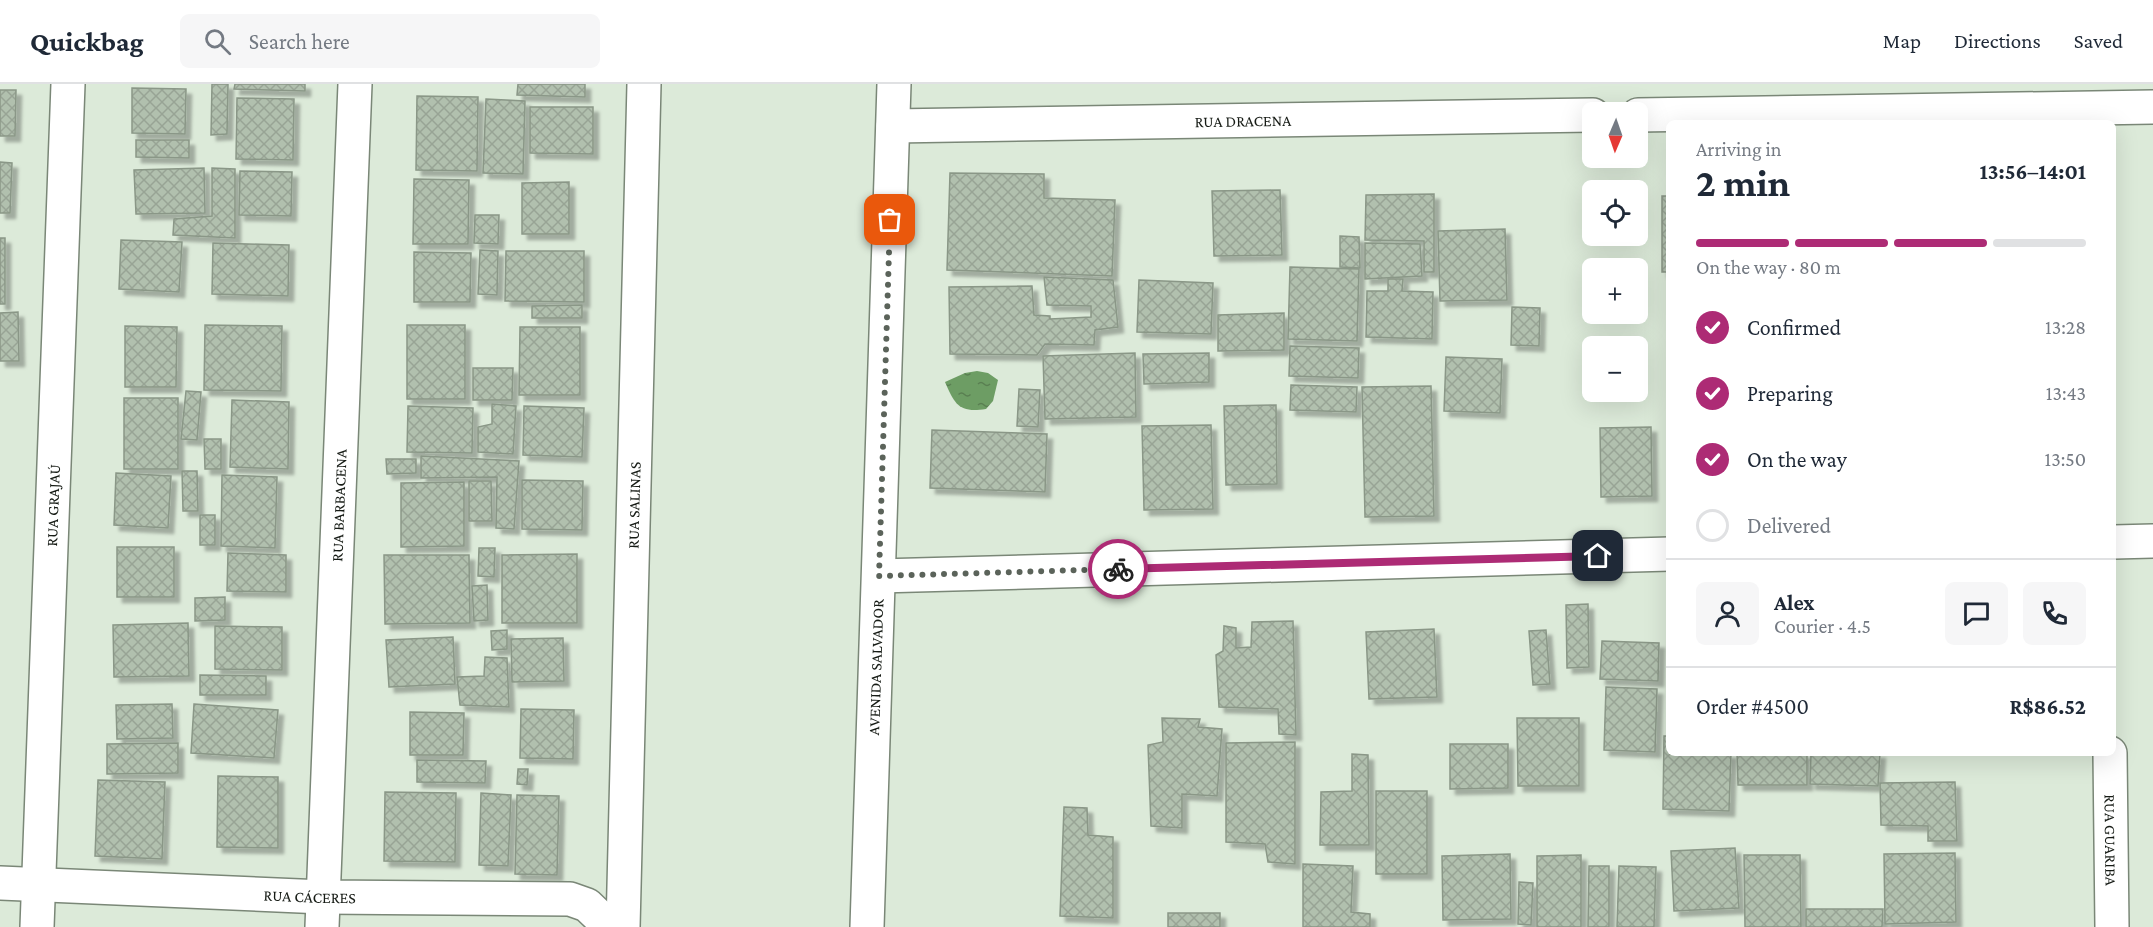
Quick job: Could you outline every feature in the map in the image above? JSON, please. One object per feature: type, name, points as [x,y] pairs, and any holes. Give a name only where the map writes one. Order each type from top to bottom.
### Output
[{"type":"street","name":"RUA GRAJAÚ","points":[[37,927],[68,84]]},
{"type":"street","name":"RUA BARBACENA","points":[[323,912],[355,84]]},
{"type":"street","name":"RUA SALINAS","points":[[623,927],[644,84]]},
{"type":"street","name":"AVENIDA SALVADOR","points":[[867,927],[894,84]]},
{"type":"street","points":[[1648,115],[2100,105],[2153,107]]},
{"type":"street","name":"RUA DRACENA","points":[[893,126],[1582,116]]},
{"type":"street","points":[[2116,542],[2153,541]]},
{"type":"street","points":[[879,576],[1666,554]]},
{"type":"street","name":"RUA GUARIBA","points":[[2110,756],[2112,927]]},
{"type":"street","name":"RUA CÁCERES","points":[[0,883],[39,884],[323,912],[570,899],[587,905],[610,927]]},
{"type":"water","points":[[977,371],[988,373],[998,380],[993,401],[986,409],[970,410],[955,402],[945,382],[965,373]]},
{"type":"building","points":[[212,84],[228,84],[227,134],[211,135]]},
{"type":"building","points":[[235,84],[305,84],[305,91],[234,89]]},
{"type":"building","points":[[518,84],[585,84],[585,97],[517,95]]},
{"type":"building","points":[[132,88],[186,89],[185,134],[132,133]]},
{"type":"building","points":[[0,90],[16,90],[15,136],[0,136]]},
{"type":"building","points":[[417,96],[478,97],[477,171],[416,170]]},
{"type":"building","points":[[237,98],[294,99],[293,160],[236,159]]},
{"type":"building","points":[[486,99],[525,101],[523,174],[483,173]]},
{"type":"building","points":[[530,107],[593,107],[593,154],[530,153]]},
{"type":"building","points":[[136,140],[189,140],[189,158],[136,157]]},
{"type":"building","points":[[0,162],[12,163],[10,213],[0,213]]},
{"type":"building","points":[[204,168],[205,213],[136,214],[134,170]]},
{"type":"building","points":[[212,168],[235,169],[235,238],[173,235],[174,219],[212,216]]},
{"type":"building","points":[[240,171],[292,172],[291,216],[239,215]]},
{"type":"building","points":[[950,173],[1044,174],[1044,198],[1115,200],[1112,276],[947,270]]},
{"type":"building","points":[[414,179],[469,180],[468,244],[413,244]]},
{"type":"building","points":[[569,182],[569,234],[522,234],[522,183]]},
{"type":"building","points":[[1280,190],[1282,255],[1214,256],[1212,191]]},
{"type":"building","points":[[1434,194],[1434,272],[1424,272],[1424,241],[1365,240],[1366,195]]},
{"type":"building","points":[[1662,196],[1666,196],[1666,272],[1662,272]]},
{"type":"building","points":[[475,215],[499,215],[498,244],[474,243]]},
{"type":"building","points":[[1505,229],[1507,300],[1440,301],[1438,231]]},
{"type":"building","points":[[1340,236],[1359,237],[1360,268],[1340,267]]},
{"type":"building","points":[[0,238],[5,238],[5,304],[0,304]]},
{"type":"building","points":[[121,240],[182,242],[179,292],[119,289]]},
{"type":"building","points":[[213,243],[289,245],[288,296],[212,294]]},
{"type":"building","points":[[1365,243],[1420,244],[1422,276],[1365,279]]},
{"type":"building","points":[[480,250],[498,251],[497,295],[478,294]]},
{"type":"building","points":[[506,251],[584,251],[584,302],[505,301]]},
{"type":"building","points":[[414,252],[471,253],[470,302],[414,302]]},
{"type":"building","points":[[1290,267],[1359,269],[1357,341],[1288,339]]},
{"type":"building","points":[[1044,277],[1113,280],[1118,327],[1095,330],[1094,345],[1045,344],[1037,355],[950,354],[949,287],[1032,286],[1034,315],[1050,316],[1050,319],[1091,317],[1091,306],[1047,305]]},
{"type":"building","points":[[1388,279],[1403,279],[1402,291],[1433,292],[1432,339],[1366,337],[1367,291],[1388,291]]},
{"type":"building","points":[[1139,280],[1213,283],[1211,334],[1137,332]]},
{"type":"building","points":[[582,305],[582,318],[532,318],[532,306]]},
{"type":"building","points":[[1512,307],[1540,308],[1539,346],[1511,345]]},
{"type":"building","points":[[18,312],[19,361],[0,361],[0,313]]},
{"type":"building","points":[[1284,313],[1284,350],[1218,351],[1218,315]]},
{"type":"building","points":[[205,325],[282,326],[281,391],[204,390]]},
{"type":"building","points":[[407,325],[465,325],[465,399],[407,399]]},
{"type":"building","points":[[125,326],[177,327],[176,387],[125,387]]},
{"type":"building","points":[[520,327],[580,327],[580,395],[519,395]]},
{"type":"building","points":[[1290,346],[1359,348],[1358,378],[1289,376]]},
{"type":"building","points":[[1135,353],[1136,417],[1045,419],[1043,356]]},
{"type":"building","points":[[1209,353],[1209,382],[1144,384],[1143,354]]},
{"type":"building","points":[[1446,357],[1502,359],[1500,413],[1444,411]]},
{"type":"building","points":[[473,368],[513,368],[512,400],[473,400]]},
{"type":"building","points":[[1291,385],[1357,387],[1356,412],[1290,410]]},
{"type":"building","points":[[1431,386],[1434,516],[1365,517],[1362,387]]},
{"type":"building","points":[[1019,389],[1040,390],[1038,427],[1017,426]]},
{"type":"building","points":[[186,391],[201,392],[197,440],[181,439]]},
{"type":"building","points":[[124,398],[178,398],[178,469],[124,469]]},
{"type":"building","points":[[232,400],[289,402],[288,469],[230,467]]},
{"type":"building","points":[[492,404],[516,406],[513,454],[478,452],[478,427],[492,424]]},
{"type":"building","points":[[1276,405],[1277,484],[1226,485],[1224,406]]},
{"type":"building","points":[[408,406],[473,408],[472,453],[407,452]]},
{"type":"building","points":[[524,406],[584,408],[582,457],[523,455]]},
{"type":"building","points":[[1211,425],[1213,509],[1144,510],[1142,426]]},
{"type":"building","points":[[1651,427],[1652,496],[1601,497],[1600,428]]},
{"type":"building","points":[[932,430],[1047,434],[1045,492],[930,488]]},
{"type":"building","points":[[204,439],[221,439],[221,469],[205,469]]},
{"type":"building","points":[[421,456],[519,461],[514,529],[496,528],[497,477],[421,478]]},
{"type":"building","points":[[386,459],[416,459],[416,473],[387,474]]},
{"type":"building","points":[[182,471],[197,471],[198,511],[183,511]]},
{"type":"building","points":[[116,473],[171,476],[168,528],[114,525]]},
{"type":"building","points":[[222,475],[277,477],[275,548],[221,546]]},
{"type":"building","points":[[522,480],[583,481],[582,530],[522,529]]},
{"type":"building","points":[[469,481],[491,481],[492,521],[469,521]]},
{"type":"building","points":[[464,482],[464,546],[401,547],[401,483]]},
{"type":"building","points":[[200,515],[215,515],[215,545],[200,545]]},
{"type":"building","points":[[117,547],[174,547],[174,597],[117,597]]},
{"type":"building","points":[[479,548],[495,548],[494,577],[478,576]]},
{"type":"building","points":[[228,553],[286,555],[286,592],[227,591]]},
{"type":"building","points":[[577,554],[577,623],[502,623],[502,555]]},
{"type":"building","points":[[384,555],[469,555],[470,623],[385,624]]},
{"type":"building","points":[[487,585],[488,620],[474,621],[472,586]]},
{"type":"building","points":[[225,597],[225,620],[195,621],[195,598]]},
{"type":"building","points":[[1588,604],[1589,667],[1567,668],[1566,605]]},
{"type":"building","points":[[1293,621],[1296,735],[1279,734],[1278,709],[1219,707],[1216,655],[1223,651],[1224,626],[1236,628],[1236,648],[1251,647],[1252,622]]},
{"type":"building","points":[[188,623],[189,676],[114,677],[113,625]]},
{"type":"building","points":[[215,626],[282,627],[282,670],[215,669]]},
{"type":"building","points":[[1434,629],[1437,697],[1369,699],[1366,632]]},
{"type":"building","points":[[507,630],[507,649],[492,650],[491,631]]},
{"type":"building","points":[[1546,630],[1550,684],[1533,685],[1529,631]]},
{"type":"building","points":[[453,637],[455,684],[389,687],[386,640]]},
{"type":"building","points":[[563,638],[564,681],[512,682],[511,639]]},
{"type":"building","points":[[1602,641],[1659,643],[1658,681],[1600,679]]},
{"type":"building","points":[[485,657],[507,658],[509,707],[460,705],[457,677],[484,676]]},
{"type":"building","points":[[200,675],[266,676],[266,695],[200,695]]},
{"type":"building","points":[[1606,687],[1657,689],[1655,752],[1604,750]]},
{"type":"building","points":[[172,704],[173,738],[117,739],[116,705]]},
{"type":"building","points":[[194,704],[278,710],[274,758],[191,753]]},
{"type":"building","points":[[521,709],[574,710],[573,759],[520,758]]},
{"type":"building","points":[[410,712],[464,713],[463,755],[410,755]]},
{"type":"building","points":[[1162,718],[1200,719],[1198,727],[1222,729],[1217,796],[1182,794],[1182,828],[1151,826],[1148,745],[1163,742]]},
{"type":"building","points":[[1517,718],[1579,718],[1579,786],[1518,786]]},
{"type":"building","points":[[1664,736],[1666,736],[1666,756],[1731,756],[1729,811],[1663,809]]},
{"type":"building","points":[[1295,742],[1295,864],[1268,862],[1265,844],[1226,842],[1226,743]]},
{"type":"building","points":[[178,743],[178,773],[107,774],[107,744]]},
{"type":"building","points":[[1450,744],[1508,744],[1508,788],[1450,789]]},
{"type":"building","points":[[1352,754],[1368,755],[1369,845],[1320,845],[1321,792],[1352,791]]},
{"type":"building","points":[[1737,756],[1807,756],[1807,785],[1738,785]]},
{"type":"building","points":[[1811,756],[1880,756],[1878,786],[1810,784]]},
{"type":"building","points":[[417,760],[486,761],[485,783],[417,782]]},
{"type":"building","points":[[518,769],[528,769],[527,785],[517,784]]},
{"type":"building","points":[[218,776],[278,777],[278,848],[217,847]]},
{"type":"building","points":[[98,780],[165,782],[162,859],[95,856]]},
{"type":"building","points":[[1955,782],[1957,841],[1928,841],[1928,826],[1881,825],[1880,783]]},
{"type":"building","points":[[1376,791],[1427,791],[1427,874],[1376,874]]},
{"type":"building","points":[[385,792],[456,793],[455,862],[384,861]]},
{"type":"building","points":[[481,793],[511,795],[508,866],[479,865]]},
{"type":"building","points":[[517,795],[559,796],[557,875],[515,874]]},
{"type":"building","points":[[1064,807],[1087,808],[1088,835],[1113,837],[1113,918],[1060,916]]},
{"type":"building","points":[[1735,848],[1739,908],[1674,911],[1671,851]]},
{"type":"building","points":[[1955,853],[1956,922],[1885,924],[1884,854]]},
{"type":"building","points":[[1510,854],[1511,919],[1443,920],[1442,856]]},
{"type":"building","points":[[1581,855],[1581,927],[1537,927],[1537,856]]},
{"type":"building","points":[[1744,855],[1800,855],[1801,927],[1745,927]]},
{"type":"building","points":[[1303,864],[1353,866],[1351,912],[1370,914],[1370,927],[1303,927]]},
{"type":"building","points":[[1589,866],[1609,866],[1609,927],[1588,927]]},
{"type":"building","points":[[1619,866],[1656,867],[1654,927],[1617,927]]},
{"type":"building","points":[[1519,882],[1533,883],[1531,925],[1518,924]]},
{"type":"building","points":[[1806,909],[1883,909],[1882,927],[1806,927]]},
{"type":"building","points":[[1168,913],[1220,913],[1220,927],[1168,927]]},
{"type":"way so far","points":[[890,220],[879,576],[1118,569]]},
{"type":"route","points":[[1118,569],[1598,556]]}]
